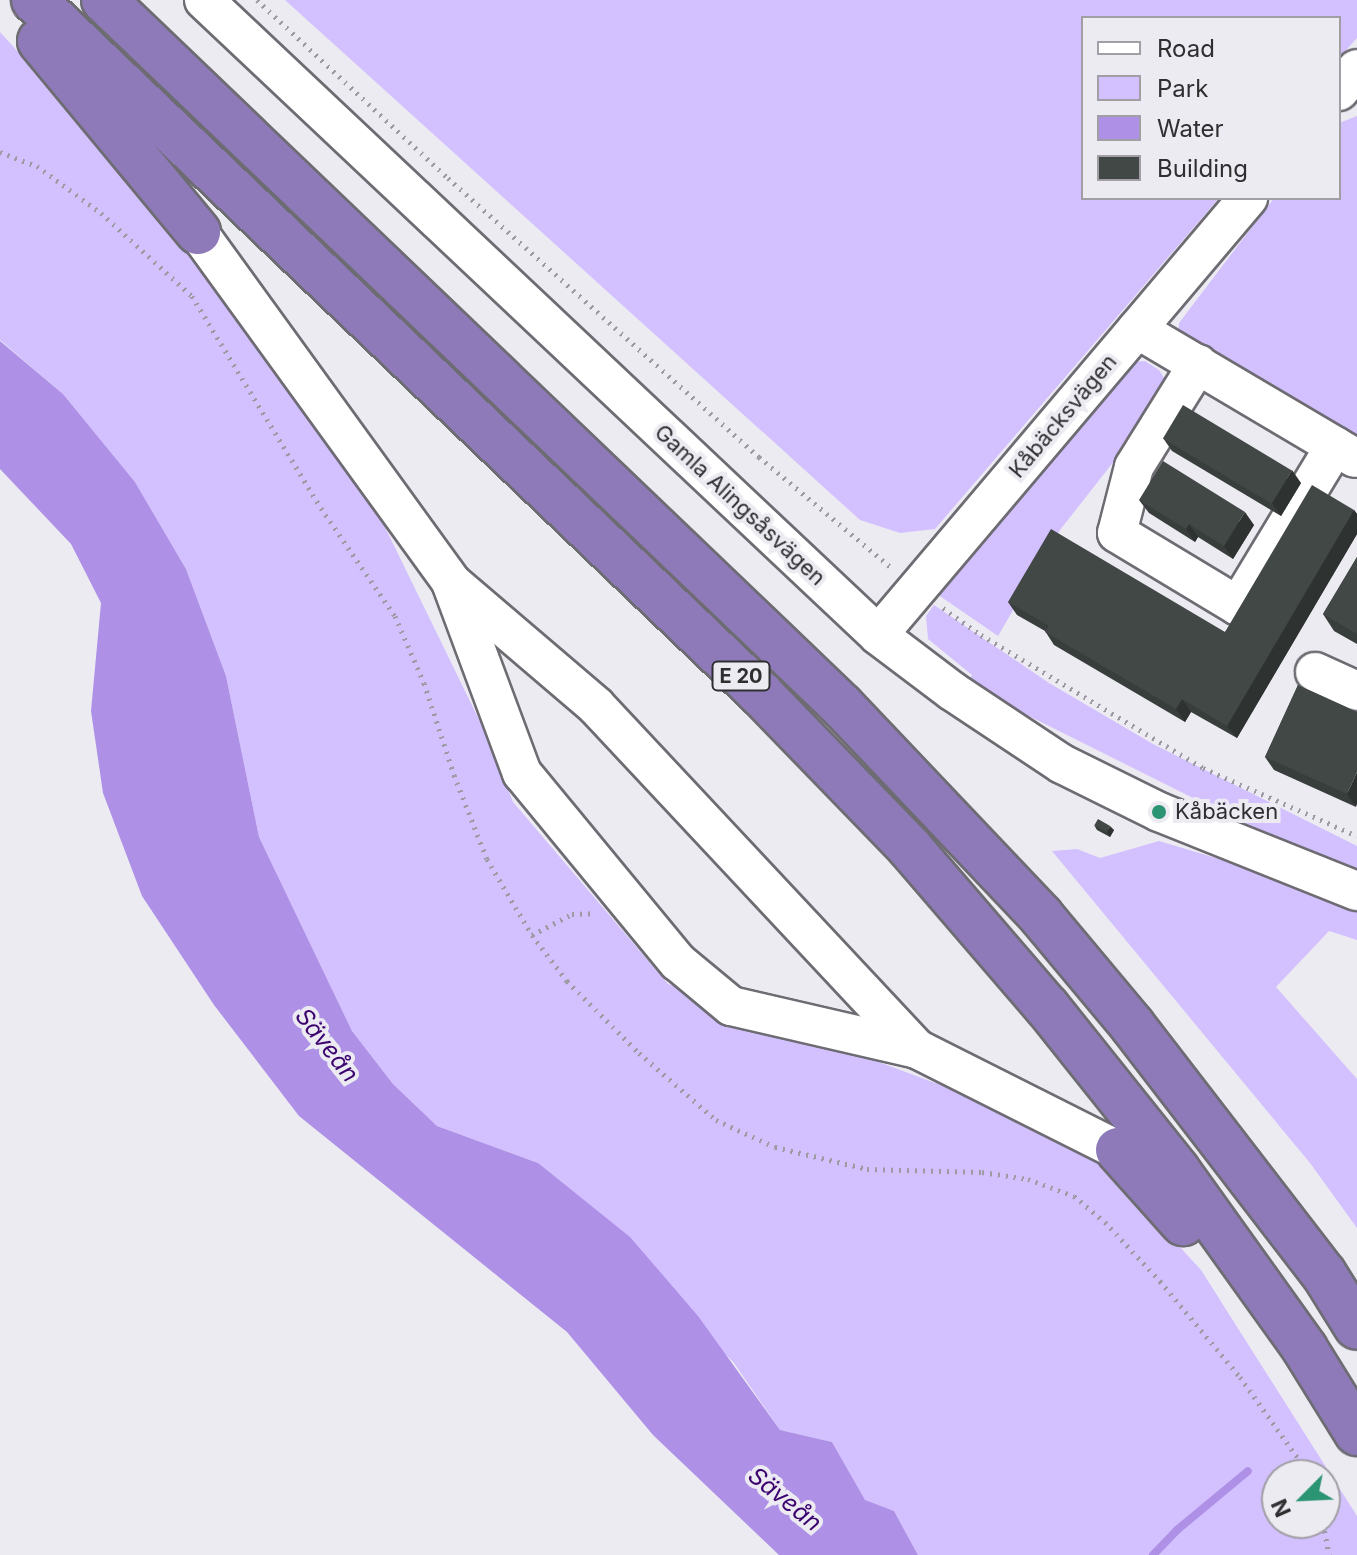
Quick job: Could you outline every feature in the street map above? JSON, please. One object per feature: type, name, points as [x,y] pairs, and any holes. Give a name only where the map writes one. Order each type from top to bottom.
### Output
[{"type":"highway","points":[[5,0],[198,232]]},
{"type":"highway","name":"E 20","points":[[34,0],[761,694],[910,848],[1047,1007],[1177,1170],[1305,1349],[1357,1433]]},
{"type":"highway","name":"E 20","points":[[104,0],[842,706],[1021,894],[1132,1025],[1324,1274],[1357,1327]]},
{"type":"highway","points":[[1118,1150],[1164,1199],[1244,1298],[1357,1450]]},
{"type":"street","name":"Gamla Alingsåsvägen","points":[[204,0],[878,635],[952,691],[1062,764],[1159,812],[1357,891]]},
{"type":"street","points":[[1341,89],[1357,69]]},
{"type":"street","name":"Kåbäcksvägen","points":[[878,635],[1246,200]]},
{"type":"street","points":[[198,232],[451,582],[596,706],[917,1049]]},
{"type":"street","points":[[1137,329],[1198,364],[1346,453],[1238,606],[1117,533],[1134,467],[1198,364]]},
{"type":"street","points":[[451,582],[522,773],[678,962],[731,1006],[917,1049],[1118,1150]]},
{"type":"street","points":[[1315,672],[1357,691]]},
{"type":"path","points":[[257,0],[448,178],[748,446],[917,589],[981,635],[1203,768],[1357,836]]},
{"type":"path","points":[[532,935],[572,914],[636,911]]},
{"type":"green space","points":[[285,0],[1357,0],[1357,38],[1341,56],[1341,16],[1081,16],[1081,200],[1217,200],[935,529],[900,533],[860,520]]},
{"type":"green space","points":[[0,32],[154,203],[382,521],[486,734],[513,802],[668,984],[965,1094],[1087,1146],[1201,1270],[1321,1459],[1261,1459],[1261,1539],[1341,1539],[1341,1491],[1357,1516],[1357,1555],[918,1555],[894,1511],[865,1501],[832,1442],[780,1430],[734,1363],[538,1163],[437,1126],[393,1084],[352,1031],[259,837],[226,676],[186,569],[135,482],[63,394],[0,340]]},
{"type":"green space","points":[[1357,116],[1357,440],[1178,337],[1179,323],[1272,200],[1341,200],[1341,122]]},
{"type":"green space","points":[[1145,361],[1159,370],[1166,381],[1166,395],[1060,530],[998,636],[937,594],[1133,362]]},
{"type":"green space","points":[[934,605],[1049,683],[1153,744],[1357,846],[1357,872],[1257,830],[1023,713],[970,679],[972,675],[928,639],[926,616]]},
{"type":"green space","points":[[1159,841],[1266,873],[1357,911],[1357,940],[1329,931],[1276,987],[1357,1079],[1357,1228],[1310,1163],[1052,851],[1077,849],[1100,858]]},
{"type":"water","name":"Säveån","points":[[0,341],[63,394],[135,482],[186,569],[226,676],[259,837],[352,1031],[393,1084],[437,1126],[538,1163],[630,1237],[698,1316],[780,1430],[832,1442],[865,1500],[894,1511],[918,1555],[779,1555],[653,1435],[567,1332],[299,1116],[214,1005],[142,896],[103,793],[91,711],[101,603],[71,544],[0,469]]},
{"type":"building","points":[[1183,405],[1292,470],[1272,504],[1163,438]]},
{"type":"building","points":[[1163,461],[1245,512],[1224,546],[1189,524],[1186,529],[1139,500]]},
{"type":"building","points":[[1312,485],[1354,510],[1227,726],[1182,699],[1176,709],[1045,632],[1049,626],[1008,602],[1051,529],[1225,632]]},
{"type":"building","points":[[1357,557],[1357,634],[1323,614]]},
{"type":"building","points":[[1298,685],[1357,712],[1357,772],[1347,794],[1265,757]]},
{"type":"building","points":[[1098,819],[1110,826],[1107,832],[1094,825]]},
{"type":"waterway","points":[[1153,1555],[1177,1530],[1248,1471]]},
{"type":"place","name":"Kåbäcken","points":[[1159,812]]}]
